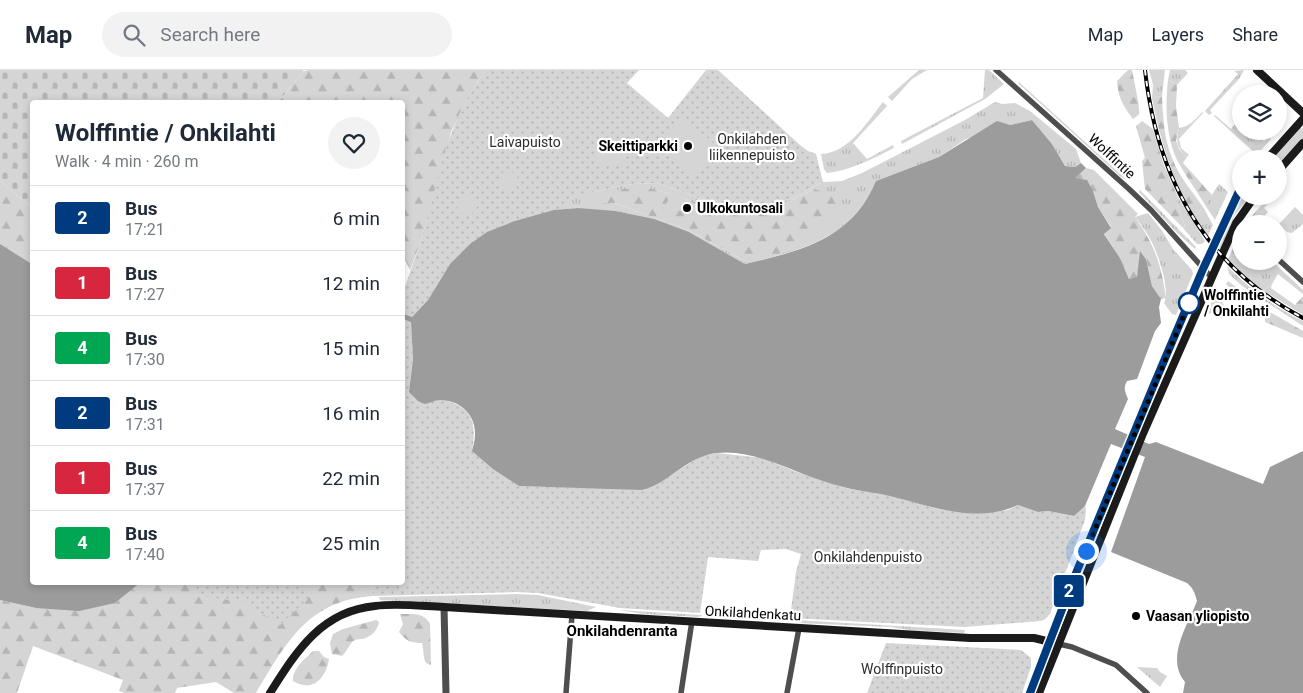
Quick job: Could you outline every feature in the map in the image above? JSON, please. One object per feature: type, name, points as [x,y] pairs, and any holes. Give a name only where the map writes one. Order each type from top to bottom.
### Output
[{"type":"main road","points":[[1257,70],[1303,112]]},
{"type":"main road","points":[[1275,150],[1303,119]]},
{"type":"main road","points":[[1287,161],[1303,143]]},
{"type":"main road","points":[[1039,693],[1060,644],[1138,434],[1203,269],[1233,205]]},
{"type":"main road","points":[[1138,434],[1232,239]]},
{"type":"main road","points":[[1030,693],[1130,456]]},
{"type":"main road","name":"Onkilahdenkatu","points":[[270,693],[292,657],[305,641],[334,619],[363,607],[375,606],[444,607],[970,638],[1034,638],[1060,644]]},
{"type":"street","name":"Wolffintie","points":[[996,70],[1134,194],[1212,278]]},
{"type":"street","points":[[1287,267],[1303,282]]},
{"type":"street","points":[[444,607],[446,693]]},
{"type":"street","points":[[566,693],[572,615]]},
{"type":"street","points":[[681,693],[692,621]]},
{"type":"street","points":[[787,693],[799,628]]},
{"type":"street","points":[[1060,644],[1070,646],[1116,665],[1147,693]]},
{"type":"green space","points":[[0,70],[304,71],[280,100],[30,100],[30,206],[0,181]]},
{"type":"green space","points":[[486,70],[470,93],[451,132],[421,241],[410,270],[405,260],[405,100],[280,100],[304,71]]},
{"type":"green space","name":"Laivapuisto","points":[[486,70],[639,70],[627,83],[668,118],[706,70],[718,70],[800,145],[816,154],[823,182],[787,200],[755,210],[729,209],[657,183],[615,187],[570,198],[569,204],[450,264],[428,300],[412,317],[405,314],[405,286],[421,241],[446,147],[470,93]]},
{"type":"green space","points":[[919,70],[927,70],[912,79],[892,101],[888,97]]},
{"type":"green space","points":[[985,70],[989,70],[1004,84],[985,99],[902,144],[901,141],[983,98]]},
{"type":"green space","points":[[1128,70],[1132,70],[1139,107],[1139,114],[1133,119],[1122,101],[1117,81]]},
{"type":"green space","points":[[1149,70],[1165,70],[1162,96],[1152,98],[1153,85]]},
{"type":"green space","points":[[1170,70],[1185,70],[1188,73],[1177,85],[1168,80]]},
{"type":"green space","points":[[1244,70],[1239,79],[1210,110],[1212,113],[1209,115],[1205,111],[1238,74],[1234,71]]},
{"type":"green space","points":[[1168,80],[1177,85],[1176,106],[1179,128],[1176,141],[1179,149],[1187,157],[1183,163],[1212,195],[1205,205],[1179,164],[1170,140],[1167,120]]},
{"type":"green space","points":[[1019,82],[1128,181],[1121,177]]},
{"type":"green space","points":[[1162,96],[1163,120],[1169,150],[1182,177],[1203,207],[1195,217],[1179,188],[1163,145],[1152,98]]},
{"type":"green space","points":[[883,102],[887,106],[853,143],[867,159],[893,145],[894,148],[853,167],[827,173],[824,169],[821,154],[831,152],[849,142],[864,127]]},
{"type":"green space","points":[[995,102],[1002,104],[1015,103],[1030,111],[1076,149],[1081,163],[1075,167],[1065,166],[1052,144],[1032,120],[1010,125],[966,139],[939,157],[876,181],[866,201],[853,216],[839,229],[822,239],[805,247],[745,264],[689,232],[578,208],[554,210],[569,204],[569,198],[615,187],[657,183],[729,209],[755,210],[787,200],[823,182],[842,181],[862,173],[965,120]],"holes":[[[647,187],[728,212],[755,214],[788,202],[814,189],[746,261],[690,231],[615,203]]]},
{"type":"green space","points":[[1202,112],[1179,139],[1181,148],[1189,155],[1187,157],[1178,144],[1179,128],[1189,125]]},
{"type":"green space","points":[[1214,116],[1231,129],[1232,128],[1232,132]]},
{"type":"green space","name":"Skeittiparkki","points":[[684,118],[719,148],[692,177],[656,143],[668,135]]},
{"type":"green space","points":[[1142,121],[1153,129],[1163,163],[1178,197],[1176,201],[1185,226],[1183,228],[1145,189],[1142,161],[1145,158],[1136,126]]},
{"type":"green space","points":[[1300,127],[1303,129],[1303,138],[1287,156],[1287,150],[1280,150]]},
{"type":"green space","points":[[1240,140],[1270,140],[1261,150],[1251,150]]},
{"type":"green space","points":[[623,151],[624,164],[597,167],[596,153]]},
{"type":"green space","points":[[1086,168],[1094,170],[1138,214],[1135,217],[1148,237],[1156,255],[1166,298],[1161,299],[1152,286],[1146,259],[1141,252],[1137,278],[1129,279],[1120,258],[1104,233],[1111,227],[1098,207],[1093,191],[1074,178]]},
{"type":"green space","points":[[504,171],[512,171],[518,177],[518,185],[512,191],[504,191],[498,185],[498,177]]},
{"type":"green space","points":[[0,181],[30,206],[30,263],[0,244]]},
{"type":"green space","points":[[1219,184],[1228,192],[1215,220],[1205,205]]},
{"type":"green space","points":[[647,187],[728,212],[755,214],[788,202],[814,189],[839,197],[841,211],[792,251],[746,261],[690,231],[615,203],[594,203],[593,197],[615,190]]},
{"type":"green space","points":[[1140,190],[1196,247],[1195,249],[1178,234],[1139,192]]},
{"type":"green space","name":"Ulkokuntosali","points":[[671,193],[709,210],[704,221],[666,205]]},
{"type":"green space","points":[[463,195],[471,195],[477,201],[477,209],[471,215],[463,215],[457,209],[457,201]]},
{"type":"green space","points":[[1178,197],[1205,241],[1202,244],[1197,244],[1183,228],[1185,226],[1176,201]]},
{"type":"green space","points":[[1237,205],[1243,205],[1235,215],[1232,215]]},
{"type":"green space","points":[[1262,205],[1266,205],[1264,208],[1268,212],[1265,215],[1253,215]]},
{"type":"green space","points":[[1203,207],[1213,225],[1208,236],[1195,217]]},
{"type":"green space","points":[[1295,207],[1303,215],[1303,224],[1292,233],[1287,232],[1287,216]]},
{"type":"green space","points":[[1148,213],[1173,249],[1192,270],[1193,274],[1178,306],[1176,315],[1172,314],[1164,303],[1166,289],[1156,251],[1135,217]]},
{"type":"green space","points":[[1232,216],[1232,222],[1220,249],[1218,247]]},
{"type":"green space","points":[[1232,250],[1232,263],[1228,259]]},
{"type":"green space","points":[[1227,266],[1263,297],[1303,321],[1303,326],[1242,286],[1229,274]]},
{"type":"green space","points":[[1239,270],[1282,270],[1303,290],[1303,294],[1278,274],[1272,284],[1263,290]]},
{"type":"green space","points":[[1228,281],[1255,301],[1236,301],[1232,290],[1226,284]]},
{"type":"green space","points":[[1272,284],[1271,288],[1295,305],[1303,296],[1303,315],[1263,290]]},
{"type":"green space","points":[[1215,296],[1219,297],[1225,307],[1204,316]]},
{"type":"green space","points":[[1270,312],[1303,331],[1303,338],[1265,322],[1265,317]]},
{"type":"green space","name":"Onkilahdenpuisto","points":[[405,320],[411,321],[413,359],[409,392],[449,402],[467,412],[472,421],[474,434],[472,451],[519,486],[600,488],[660,482],[701,456],[717,453],[763,458],[794,471],[849,489],[879,493],[939,509],[961,512],[992,512],[1008,510],[1018,505],[1038,512],[1048,511],[1074,516],[1085,506],[1086,509],[1085,520],[1050,614],[1040,621],[964,627],[790,618],[796,572],[801,554],[786,549],[761,550],[758,561],[708,557],[700,613],[620,608],[538,593],[373,596],[371,585],[405,585]]},
{"type":"green space","points":[[138,585],[371,585],[373,596],[351,599],[315,615],[289,641],[256,693],[234,693],[216,682],[177,688],[175,693],[125,693],[119,691],[123,680],[33,646],[17,693],[0,693],[0,600],[36,608],[115,603]]},
{"type":"green space","points":[[196,585],[306,585],[308,599],[280,625],[244,602],[199,596]]},
{"type":"green space","points":[[538,595],[596,607],[587,611],[380,600],[379,597]]},
{"type":"green space","points":[[619,610],[701,615],[702,616],[643,614]]},
{"type":"green space","points":[[400,614],[414,614],[425,617],[428,620],[430,624],[431,665],[425,661],[422,643],[409,641],[399,632],[403,624]]},
{"type":"green space","points":[[376,620],[379,622],[378,625],[371,635],[353,641],[342,656],[332,654],[330,643],[333,634],[343,629]]},
{"type":"green space","points":[[796,620],[965,630],[964,633],[909,630],[891,627],[796,623]]},
{"type":"green space","name":"Wolffinpuisto","points":[[886,643],[1021,650],[1031,658],[1031,667],[1022,693],[867,693]]},
{"type":"green space","points":[[313,651],[319,651],[324,657],[329,659],[322,677],[317,682],[307,685],[293,681],[297,668]]},
{"type":"green space","points":[[1137,667],[1157,668],[1167,676],[1160,687]]},
{"type":"shaded area","points":[[1032,120],[1052,144],[1065,166],[1075,167],[1081,163],[1086,168],[1075,178],[1087,180],[1093,191],[1098,207],[1111,228],[1104,234],[1120,258],[1129,279],[1137,277],[1140,251],[1146,259],[1152,286],[1161,299],[1159,307],[1161,323],[1155,331],[1137,379],[1127,381],[1126,383],[1125,390],[1128,399],[1115,429],[1149,444],[1156,442],[1263,484],[1270,467],[1303,451],[1303,693],[1183,693],[1185,682],[1179,673],[1177,663],[1178,652],[1184,631],[1197,601],[1195,593],[1187,583],[1111,552],[1145,457],[1111,444],[1085,506],[1074,516],[1048,511],[1038,512],[1018,505],[1001,511],[984,513],[949,511],[881,494],[841,487],[754,456],[729,452],[700,457],[666,479],[642,490],[519,486],[493,469],[472,451],[475,428],[470,415],[465,410],[447,401],[438,400],[425,404],[418,401],[409,392],[413,359],[411,322],[405,320],[405,314],[412,317],[428,300],[450,264],[470,244],[487,232],[515,221],[554,210],[578,208],[615,211],[654,219],[689,232],[745,264],[786,254],[822,239],[839,229],[853,217],[866,201],[876,181],[939,157],[997,121],[1010,125]]},
{"type":"shaded area","points":[[0,244],[30,263],[30,585],[138,585],[115,603],[79,611],[36,608],[0,600]]},
{"type":"railway","points":[[1145,70],[1151,110],[1161,147],[1174,182],[1192,215],[1213,245],[1239,272],[1269,297],[1303,318]]},
{"type":"bus line","name":"2","points":[[1030,693],[1074,578],[1155,382],[1216,239],[1233,205]]},
{"type":"place","name":"Skeittiparkki","points":[[688,146]]},
{"type":"place","name":"Ulkokuntosali","points":[[687,208]]},
{"type":"place","name":"Wolffintie / Onkilahti","points":[[1189,303]]},
{"type":"place","name":"Vaasan yliopisto","points":[[1136,616]]},
{"type":"district","name":"Onkilahdenranta","points":[[622,631]]},
{"type":"route","points":[[1086,551],[1189,303]]},
{"type":"park label","name":"Onkilahden liikennepuisto","points":[[752,148]]}]
